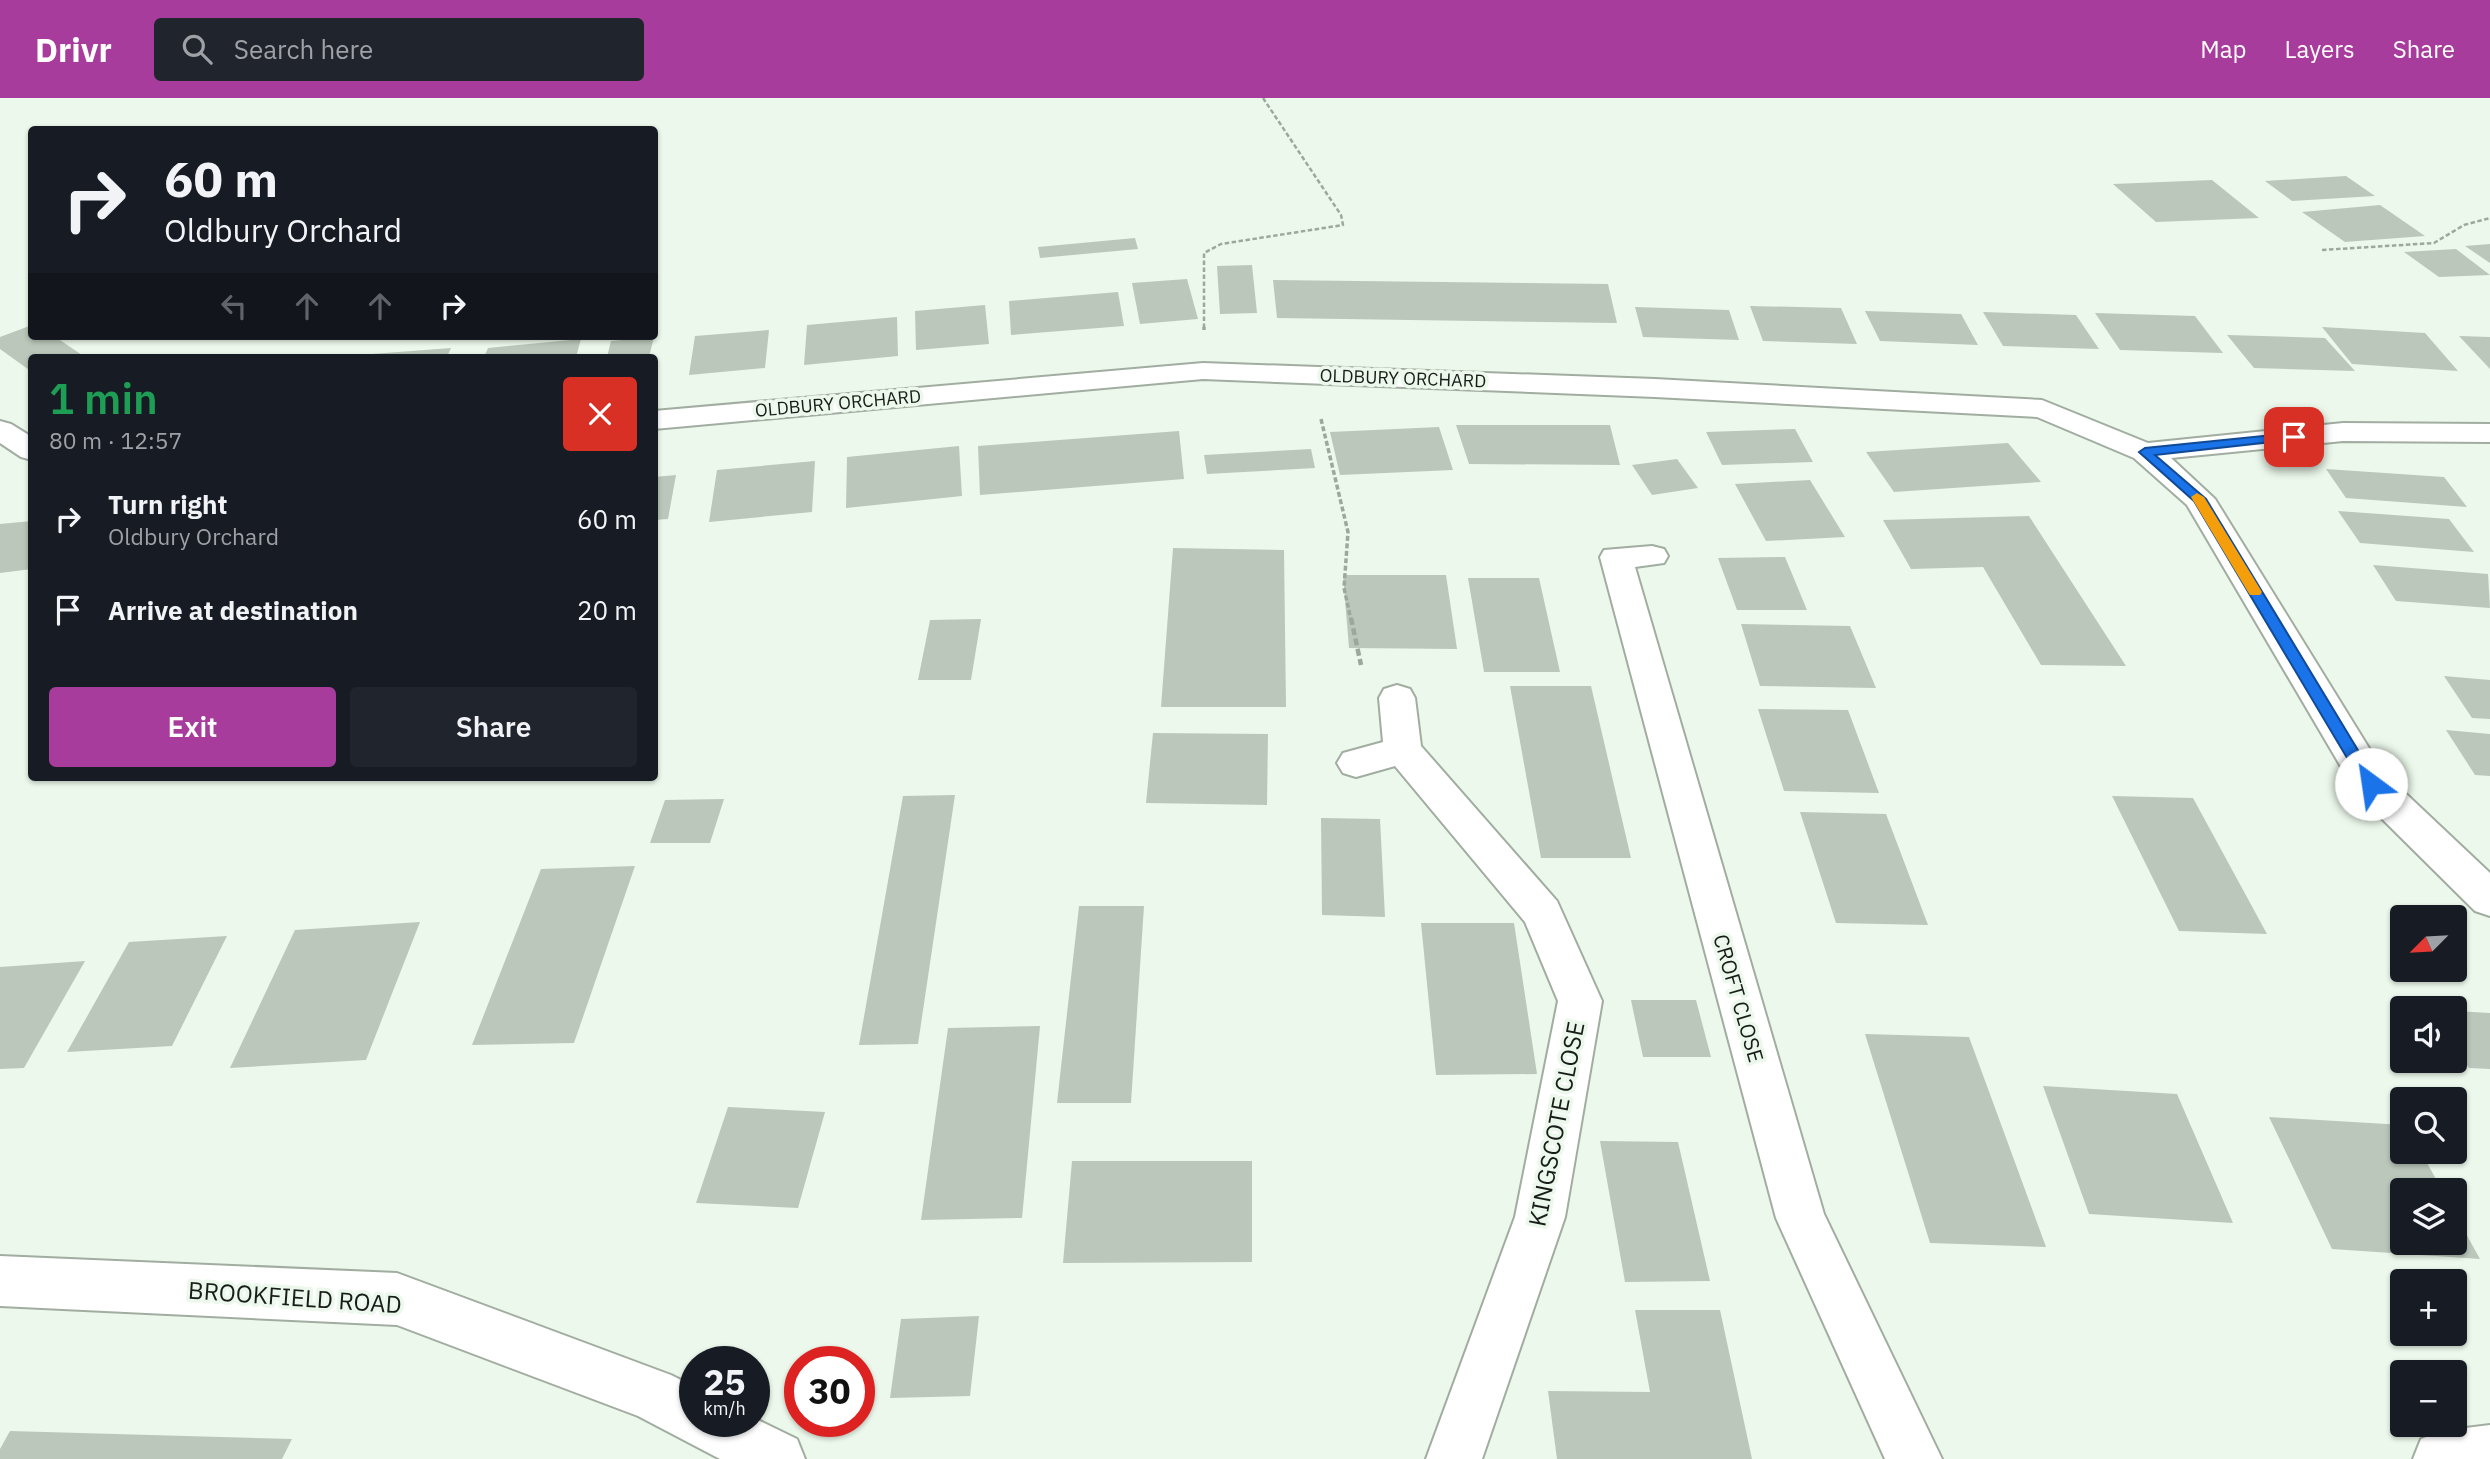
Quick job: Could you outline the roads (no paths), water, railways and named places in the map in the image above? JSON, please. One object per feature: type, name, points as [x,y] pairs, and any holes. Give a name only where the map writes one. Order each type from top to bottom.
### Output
[{"type":"street","name":"OLDBURY ORCHARD","points":[[658,420],[1203,371],[1655,388],[2042,409],[2145,452],[2199,499],[2371,784],[2490,899]]},
{"type":"street","points":[[0,430],[28,448]]},
{"type":"street","name":"OLDBURY ORCHARD","points":[[2145,452],[2343,432],[2490,433]]},
{"type":"street","name":"CROFT CLOSE","points":[[1652,556],[1616,557],[1801,1218],[1914,1459]]},
{"type":"street","points":[[1356,764],[1403,750],[1397,698]]},
{"type":"street","name":"KINGSCOTE CLOSE","points":[[1403,750],[1542,913],[1580,1001],[1540,1217],[1454,1459]]},
{"type":"street","name":"BROOKFIELD ROAD","points":[[0,1282],[397,1299],[652,1394],[679,1408]]},
{"type":"street","points":[[735,1437],[777,1459]]},
{"type":"street","points":[[2441,1459],[2490,1453]]}]
